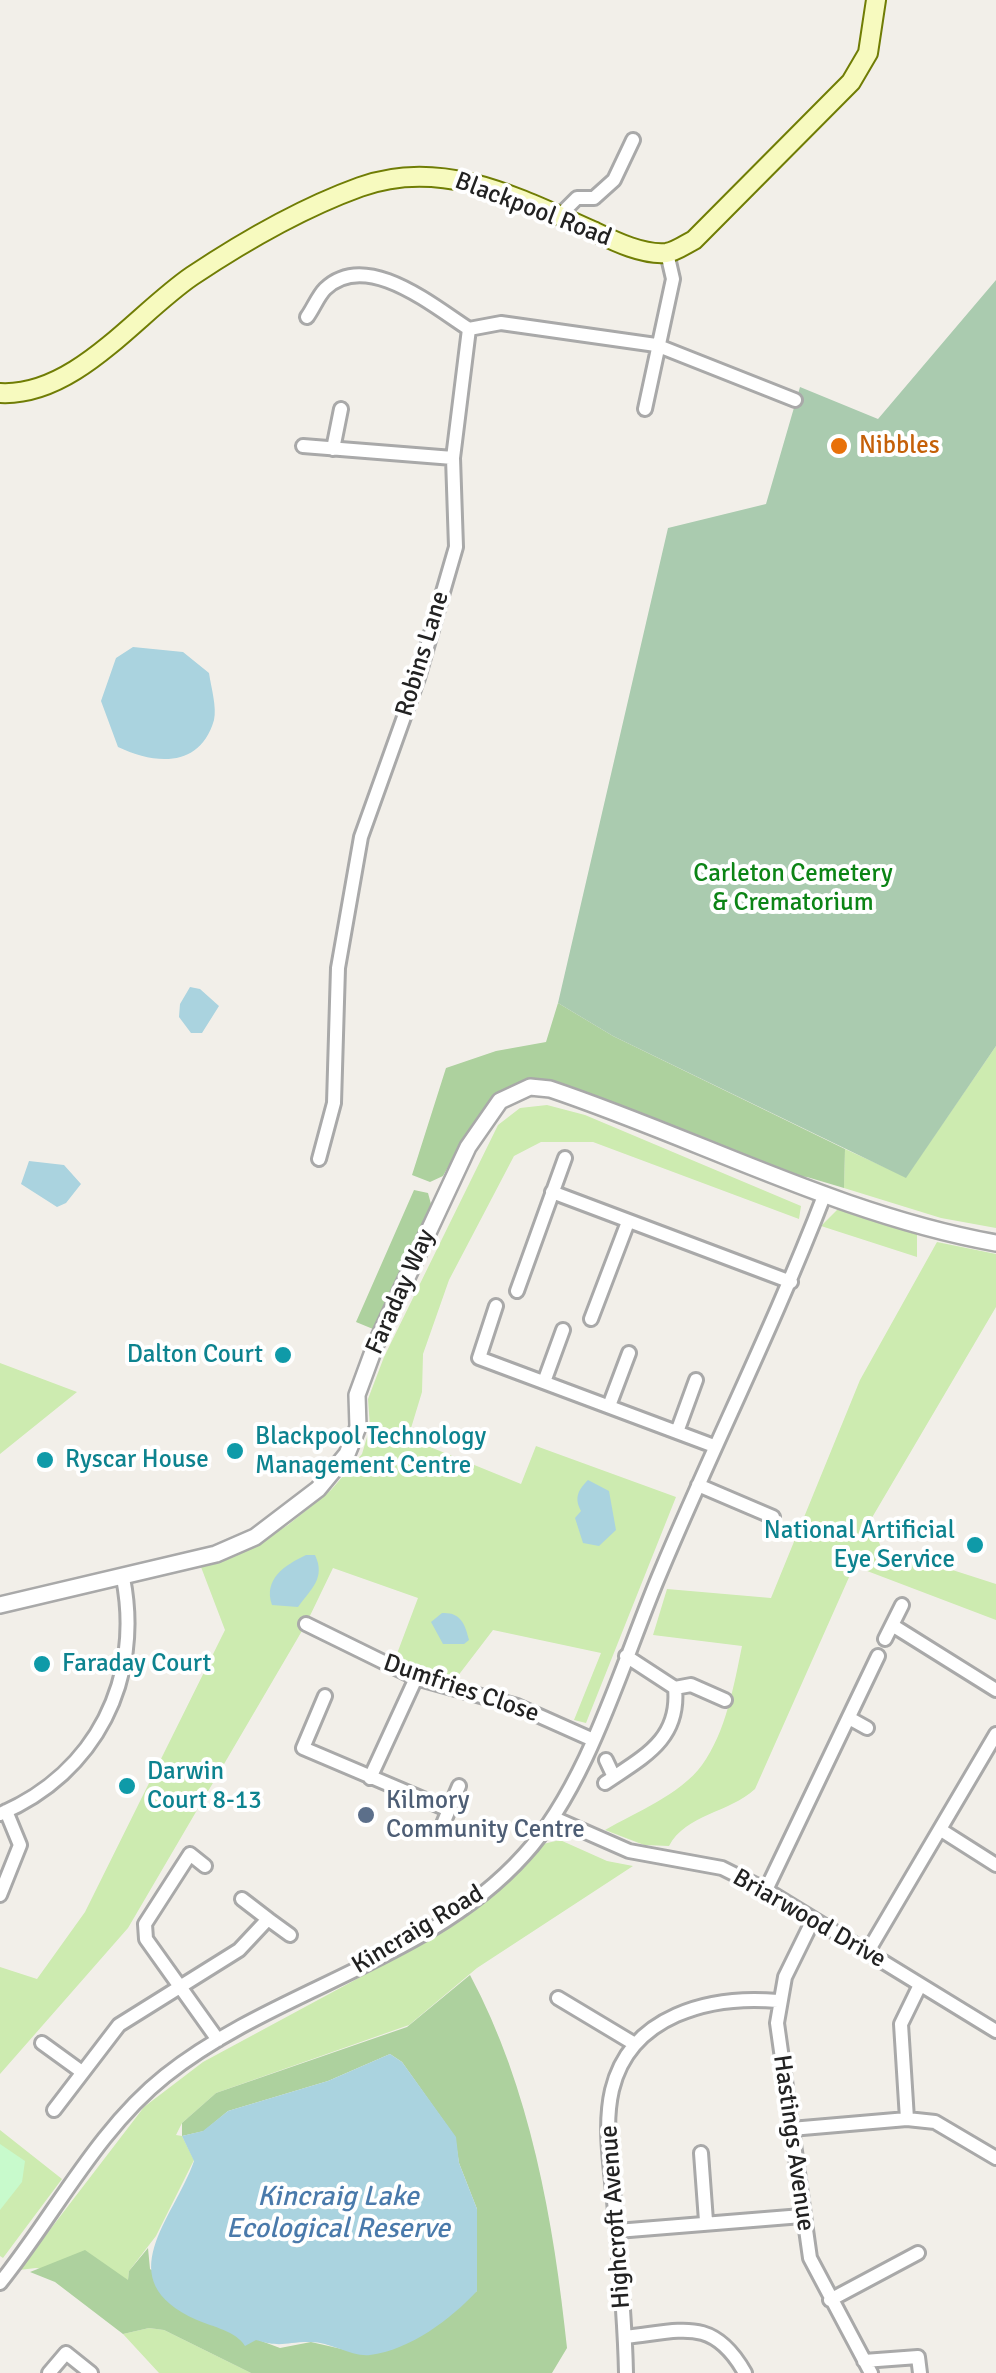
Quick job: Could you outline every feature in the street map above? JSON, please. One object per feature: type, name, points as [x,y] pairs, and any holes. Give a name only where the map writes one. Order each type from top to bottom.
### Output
[{"type":"main road","points":[[666,253],[694,240],[851,82],[868,52],[876,0]]},
{"type":"main road","name":"Blackpool Road","points":[[0,393],[36,389],[70,372],[192,276],[268,230],[362,186],[436,174],[468,180],[627,246],[666,253]]},
{"type":"street","points":[[559,216],[577,198],[594,198],[614,180],[632,140]]},
{"type":"street","points":[[645,409],[656,345],[674,279],[666,253]]},
{"type":"street","points":[[307,317],[326,288],[373,275],[470,329],[501,324],[656,345],[795,400]]},
{"type":"street","name":"Robins Lane","points":[[319,1159],[334,1103],[338,968],[361,837],[418,678],[456,547],[454,458],[470,329]]},
{"type":"street","points":[[333,449],[341,410]]},
{"type":"street","points":[[303,446],[454,458]]},
{"type":"street","name":"Faraday Way","points":[[0,1605],[216,1554],[248,1540],[300,1505],[340,1467],[358,1428],[357,1395],[444,1192],[486,1118],[500,1101],[516,1092],[545,1088],[584,1100],[824,1196],[929,1230],[996,1243]]},
{"type":"street","points":[[517,1291],[565,1158]]},
{"type":"street","points":[[552,1192],[791,1282]]},
{"type":"street","name":"Kincraig Road","points":[[0,2282],[126,2112],[164,2076],[218,2040],[472,1902],[524,1856],[554,1818],[714,1446],[791,1282],[824,1196]]},
{"type":"street","points":[[591,1320],[628,1222]]},
{"type":"street","points":[[496,1306],[478,1358],[714,1446]]},
{"type":"street","points":[[544,1382],[563,1330]]},
{"type":"street","points":[[609,1406],[628,1353]]},
{"type":"street","points":[[676,1432],[696,1380]]},
{"type":"street","points":[[698,1485],[773,1516]]},
{"type":"street","points":[[0,1895],[20,1845],[3,1812],[29,1800],[77,1762],[104,1723],[124,1676],[128,1605],[123,1578]]},
{"type":"street","points":[[885,1639],[902,1605]]},
{"type":"street","points":[[332,1637],[339,1622]]},
{"type":"street","name":"Dumfries Close","points":[[306,1624],[416,1678],[517,1706],[591,1739]]},
{"type":"street","points":[[892,1624],[996,1690]]},
{"type":"street","points":[[626,1656],[676,1688],[691,1685],[726,1700]]},
{"type":"street","points":[[766,1890],[878,1656]]},
{"type":"street","points":[[370,1778],[416,1678]]},
{"type":"street","points":[[606,1760],[609,1780],[646,1756],[675,1723],[676,1688]]},
{"type":"street","points":[[325,1696],[303,1748],[449,1810]]},
{"type":"street","points":[[849,1718],[867,1728]]},
{"type":"street","points":[[867,1952],[996,1734]]},
{"type":"street","points":[[440,1831],[459,1786]]},
{"type":"street","name":"Briarwood Drive","points":[[554,1818],[629,1851],[722,1868],[766,1890],[996,2031]]},
{"type":"street","points":[[941,1830],[996,1865]]},
{"type":"street","points":[[205,1866],[190,1854],[144,1924],[146,1938],[218,2040]]},
{"type":"street","points":[[242,1899],[290,1936]]},
{"type":"street","points":[[54,2110],[120,2025],[240,1950],[268,1919]]},
{"type":"street","name":"Hastings Avenue","points":[[813,1920],[778,2001],[810,2258],[868,2367],[918,2357],[920,2373]]},
{"type":"street","points":[[907,2118],[901,2024],[920,1985]]},
{"type":"street","points":[[558,1998],[633,2043],[653,2026],[686,2010],[724,2001],[778,2001]]},
{"type":"street","points":[[42,2043],[82,2072]]},
{"type":"street","name":"Highcroft Avenue","points":[[626,2373],[608,2125],[614,2082],[633,2043]]},
{"type":"street","points":[[791,2129],[907,2118],[935,2122],[996,2158]]},
{"type":"street","points":[[701,2153],[706,2221]]},
{"type":"street","points":[[617,2231],[802,2216]]},
{"type":"street","points":[[830,2300],[918,2253]]},
{"type":"street","points":[[625,2337],[706,2333],[729,2345],[745,2373]]},
{"type":"street","points":[[54,2342],[91,2372]]},
{"type":"street","points":[[49,2373],[66,2353]]},
{"type":"green space","name":"Carleton Cemetery & Crematorium","points":[[996,280],[996,1046],[906,1178],[613,1036],[558,1003],[668,528],[766,504],[800,387],[878,419]]},
{"type":"green space","points":[[558,1003],[613,1036],[845,1149],[844,1188],[807,1177],[769,1173],[530,1087],[481,1126],[443,1176],[430,1182],[412,1175],[446,1068],[496,1051],[546,1042]]},
{"type":"green space","points":[[996,1046],[996,1228],[941,1218],[844,1188],[845,1149],[906,1177]]},
{"type":"green space","points":[[547,1105],[585,1115],[801,1206],[799,1219],[593,1142],[541,1142],[514,1156],[449,1280],[423,1354],[422,1392],[408,1438],[521,1484],[536,1446],[676,1497],[586,1723],[574,1720],[601,1653],[493,1630],[454,1681],[395,1659],[418,1598],[333,1568],[306,1624],[128,1928],[0,2074],[0,1967],[37,1979],[85,1912],[225,1630],[201,1567],[244,1552],[288,1525],[331,1490],[362,1454],[370,1427],[368,1399],[384,1357],[498,1125],[520,1108]]},
{"type":"green space","points":[[414,1190],[428,1193],[431,1204],[373,1329],[356,1322]]},
{"type":"green space","points":[[838,1209],[917,1234],[917,1257],[821,1226]]},
{"type":"green space","points":[[937,1242],[996,1254],[996,1307],[870,1521],[881,1547],[996,1584],[996,1620],[854,1566],[755,1789],[686,1827],[669,1846],[644,1845],[605,1830],[670,1794],[693,1776],[717,1738],[732,1692],[742,1646],[653,1635],[667,1589],[771,1598],[860,1380]]},
{"type":"green space","points":[[0,1363],[77,1392],[0,1454]]},
{"type":"green space","points":[[560,1840],[607,1861],[633,1866],[477,1968],[409,2025],[216,2093],[182,2123],[176,2135],[182,2136],[194,2160],[156,2236],[129,2271],[128,2281],[36,2268],[19,2270],[144,2107],[203,2062],[431,1939],[496,1894],[543,1844]]},
{"type":"green space","points":[[470,1975],[509,2063],[546,2204],[567,2348],[552,2373],[251,2373],[164,2330],[149,2328],[123,2334],[55,2282],[30,2272],[85,2250],[128,2280],[129,2271],[148,2248],[150,2269],[256,2339],[280,2348],[311,2342],[368,2355],[477,2291],[477,2209],[459,2163],[455,2137],[402,2062],[390,2054],[328,2081],[228,2111],[204,2131],[182,2136],[182,2123],[216,2093],[407,2027]]},
{"type":"green space","points":[[0,2130],[62,2179],[3,2258],[0,2256]]},
{"type":"green space","points":[[0,2144],[25,2161],[22,2182],[0,2210]]},
{"type":"green space","points":[[149,2328],[164,2330],[251,2373],[159,2373],[123,2334]]},
{"type":"water","points":[[133,647],[183,652],[209,673],[214,720],[207,736],[187,754],[161,759],[118,747],[101,701],[116,658]]},
{"type":"water","points":[[190,987],[200,989],[219,1006],[202,1033],[191,1033],[179,1017],[180,1004]]},
{"type":"water","points":[[29,1161],[64,1165],[81,1184],[66,1203],[57,1207],[21,1184]]},
{"type":"water","points":[[588,1480],[609,1491],[616,1530],[599,1546],[583,1543],[575,1518],[581,1511],[578,1494]]},
{"type":"water","points":[[306,1555],[315,1555],[318,1563],[318,1577],[312,1589],[298,1607],[272,1605],[273,1580]]},
{"type":"water","points":[[442,1613],[461,1620],[469,1640],[464,1644],[443,1644],[431,1622]]},
{"type":"water","name":"Kincraig Lake Ecological Reserve","points":[[390,2054],[402,2062],[456,2137],[459,2163],[477,2209],[477,2291],[429,2332],[400,2347],[370,2355],[317,2342],[278,2344],[256,2340],[245,2346],[230,2333],[170,2304],[156,2286],[151,2267],[162,2226],[194,2161],[182,2136],[203,2131],[228,2111],[328,2081]]},
{"type":"place","name":"Nibbles","points":[[839,446]]},
{"type":"place","name":"Dalton Court","points":[[283,1355]]},
{"type":"place","name":"Blackpool Technology Management Centre","points":[[235,1451]]},
{"type":"place","name":"Ryscar House","points":[[45,1460]]},
{"type":"place","name":"National Artificial Eye Service","points":[[975,1545]]},
{"type":"place","name":"Faraday Court","points":[[42,1664]]},
{"type":"place","name":"Darwin Court 8-13","points":[[127,1786]]},
{"type":"place","name":"Kilmory Community Centre","points":[[366,1815]]}]
